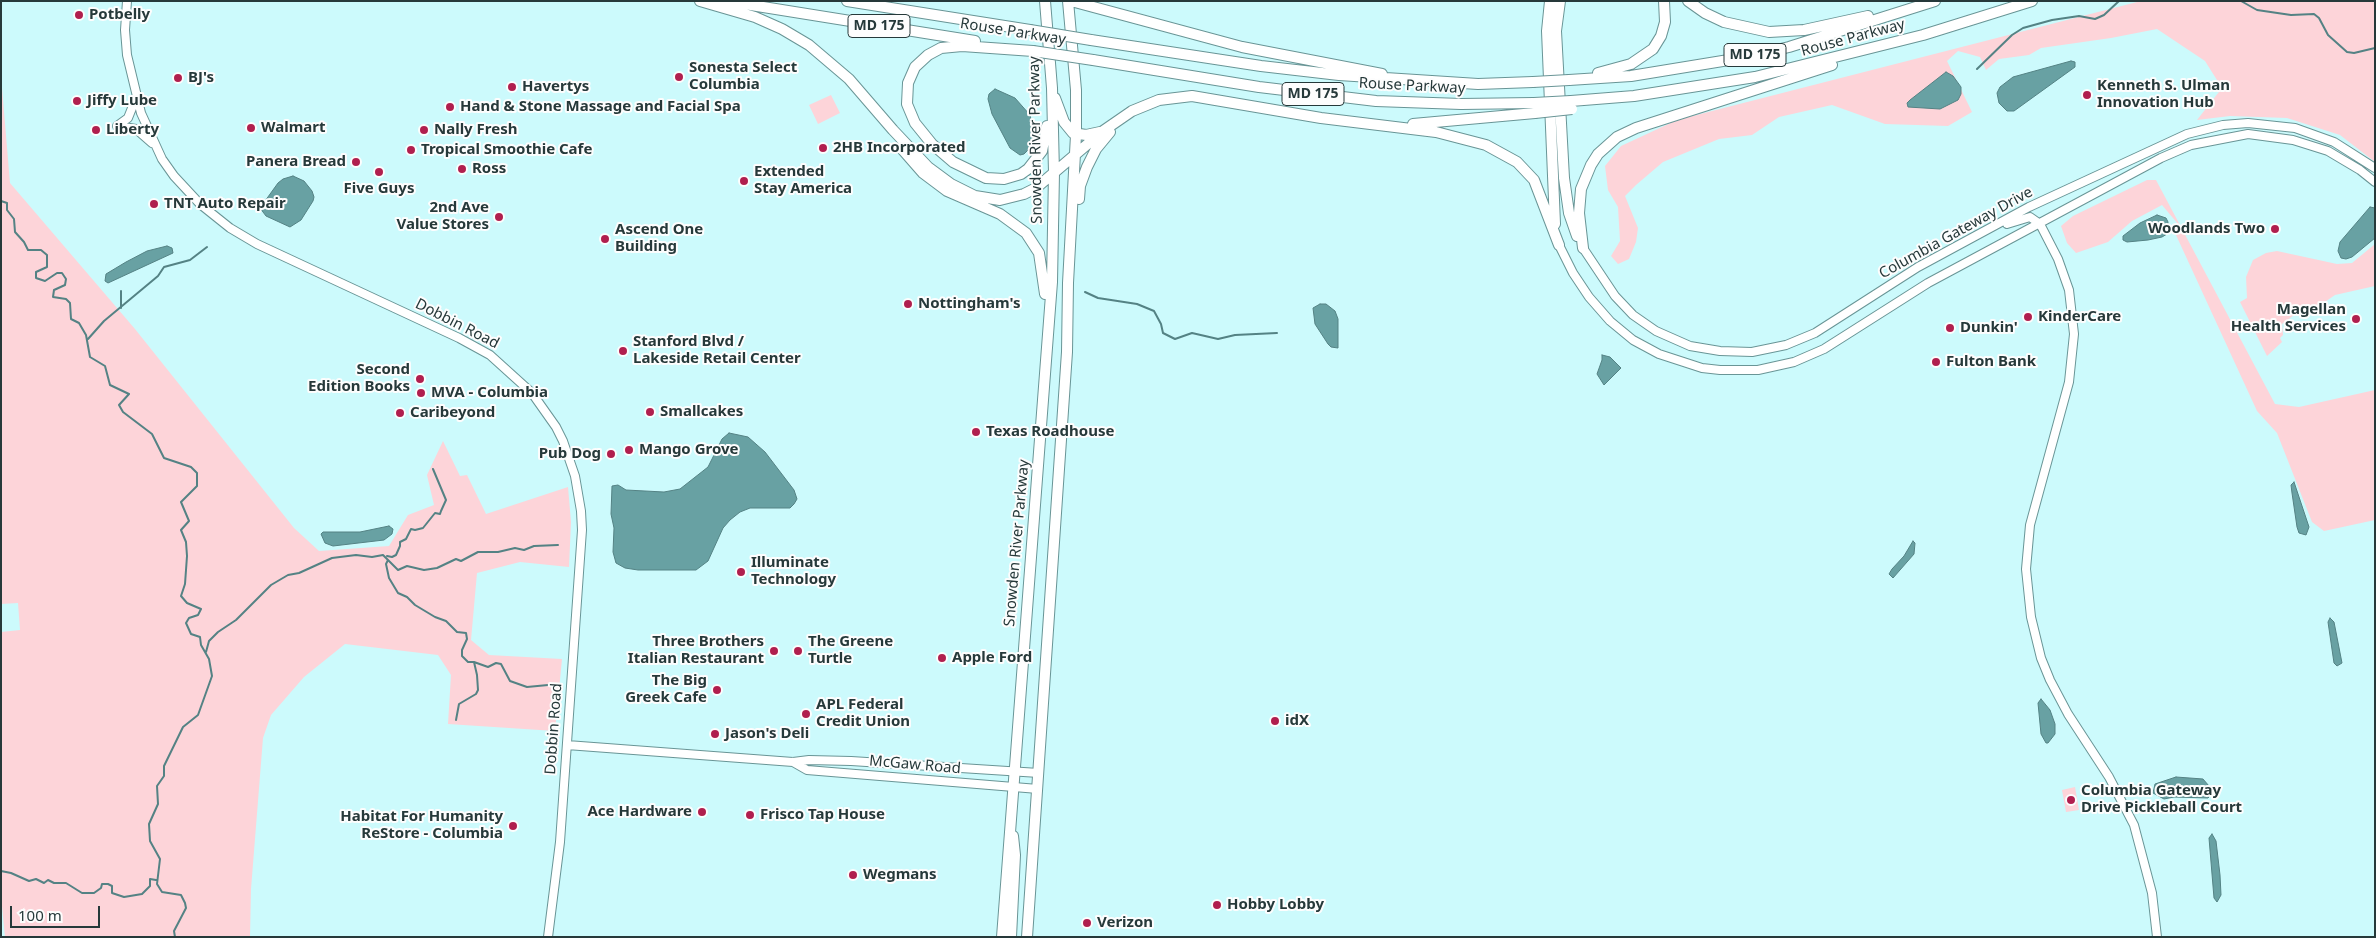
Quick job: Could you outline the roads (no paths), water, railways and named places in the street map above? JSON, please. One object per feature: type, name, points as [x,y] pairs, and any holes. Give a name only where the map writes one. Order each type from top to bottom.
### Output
[{"type":"main road","points":[[700,1],[754,17],[782,29],[809,45],[849,79],[893,130],[940,177],[975,196],[1000,200],[1014,198],[1036,188],[1103,131],[1132,111],[1159,100],[1192,96],[1455,136],[1486,145],[1509,156],[1534,180],[1559,245]]},
{"type":"main road","name":"Rouse Parkway","points":[[726,1],[1259,87],[1376,101],[1535,108],[1571,105],[1755,77],[1923,35],[2032,1]]},
{"type":"main road","name":"Rouse Parkway","points":[[847,1],[1271,67],[1422,82],[1478,84],[1631,76],[1747,57],[1789,47],[1934,1]]},
{"type":"main road","name":"Snowden River Parkway","points":[[1002,937],[1012,787],[1048,347],[1054,174],[1052,88],[1045,1]]},
{"type":"main road","points":[[1067,352],[1068,283],[1076,135],[1076,90],[1070,1],[1242,47],[1422,82]]},
{"type":"main road","points":[[1550,1],[1547,31],[1554,220],[1559,245]]},
{"type":"main road","points":[[1560,1],[1556,31],[1566,198],[1574,231],[1583,248]]},
{"type":"main road","points":[[1569,80],[1631,64],[1648,54],[1661,36],[1666,14],[1664,1]]},
{"type":"main road","points":[[1688,1],[1704,13],[1724,22],[1769,32],[1786,32],[1934,1]]},
{"type":"main road","points":[[1583,248],[1579,214],[1581,189],[1598,154],[1617,138],[1636,128],[1923,35]]},
{"type":"main road","points":[[1033,51],[956,46],[941,48],[915,67],[908,83],[906,94],[910,113],[922,133],[953,162],[986,178],[1004,179],[1021,174],[1028,169],[1042,151],[1047,136],[1052,88]]},
{"type":"main road","points":[[1052,88],[1064,122],[1076,135],[1103,131]]},
{"type":"main road","points":[[1367,124],[1433,123],[1535,108]]},
{"type":"main road","points":[[1027,937],[1080,186],[1096,149],[1132,111]]},
{"type":"main road","points":[[893,130],[902,150],[923,173],[948,191],[1010,219],[1033,242],[1042,264],[1045,282],[1048,347]]},
{"type":"main road","points":[[1010,816],[1016,855],[1011,937]]},
{"type":"street","name":"Dobbin Road","points":[[127,1],[125,30],[127,55],[136,98],[162,159],[186,189],[214,216],[230,228],[258,244],[458,338],[490,355],[520,380],[547,412],[570,458],[581,512],[567,746],[557,873],[548,937]]},
{"type":"street","points":[[136,98],[128,118],[117,126],[136,129],[155,145]]},
{"type":"street","name":"Columbia Gateway Drive","points":[[1583,248],[1615,296],[1633,315],[1656,331],[1697,348],[1752,352],[1786,345],[1815,333],[1918,267],[2029,208],[2171,140],[2223,125],[2248,124],[2295,128],[2334,142],[2375,168]]},
{"type":"street","name":"Columbia Gateway Drive","points":[[1559,245],[1573,273],[1589,298],[1610,321],[1633,340],[1681,362],[1720,370],[1740,371],[1776,367],[1824,350],[1928,283],[2176,151],[2208,140],[2248,134],[2276,136],[2312,145],[2346,161],[2375,182]]},
{"type":"street","points":[[1982,234],[2026,218],[2035,220],[2040,224],[2058,259],[2069,290],[2074,334],[2069,382],[2030,525],[2026,569],[2031,617],[2050,680],[2068,714],[2109,777],[2134,825],[2152,893],[2156,937]]},
{"type":"street","name":"McGaw Road","points":[[567,746],[793,762],[809,760],[851,761],[1039,773]]},
{"type":"street","name":"McGaw Road","points":[[793,762],[807,770],[1038,789]]},
{"type":"water","points":[[2071,61],[2075,62],[2075,67],[2014,111],[2007,111],[1999,103],[1997,93],[2000,87],[2013,77]]},
{"type":"water","points":[[1946,72],[1953,76],[1961,87],[1961,94],[1958,100],[1940,109],[1908,107],[1907,103],[1910,100]]},
{"type":"water","points":[[995,89],[1015,98],[1030,115],[1035,137],[1032,146],[1024,154],[1020,155],[1010,148],[992,114],[988,99],[989,94]]},
{"type":"water","points":[[293,176],[304,181],[314,197],[301,220],[290,227],[266,216],[260,208],[278,183],[283,179]]},
{"type":"water","points":[[2370,207],[2375,208],[2375,238],[2352,257],[2341,258],[2338,251],[2340,242]]},
{"type":"water","points":[[2157,215],[2166,218],[2168,222],[2167,234],[2148,240],[2127,242],[2123,240],[2123,236],[2140,223]]},
{"type":"water","points":[[167,246],[172,248],[173,253],[108,283],[105,281],[106,274],[126,262],[147,251]]},
{"type":"water","points":[[1320,304],[1326,304],[1335,311],[1338,319],[1338,348],[1331,347],[1328,344],[1315,324],[1313,308]]},
{"type":"water","points":[[1602,355],[1610,357],[1621,368],[1604,385],[1597,374]]},
{"type":"water","points":[[729,433],[748,437],[765,452],[794,490],[797,499],[794,504],[790,508],[750,508],[740,512],[723,528],[708,561],[696,570],[638,570],[625,568],[616,563],[613,552],[614,528],[611,514],[612,486],[618,485],[626,490],[664,492],[680,489],[708,467],[722,439]]},
{"type":"water","points":[[2294,482],[2309,527],[2306,535],[2299,533],[2297,527],[2291,485]]},
{"type":"water","points":[[389,526],[393,529],[392,534],[384,540],[333,546],[325,543],[321,534],[323,532],[360,532]]},
{"type":"water","points":[[1913,541],[1915,543],[1914,554],[1893,578],[1889,574],[1904,556]]},
{"type":"water","points":[[2330,618],[2334,622],[2342,663],[2337,666],[2334,663],[2328,622]]},
{"type":"water","points":[[2041,699],[2050,710],[2055,724],[2055,734],[2048,743],[2046,743],[2041,734],[2038,703]]},
{"type":"water","points":[[2176,777],[2203,779],[2209,786],[2210,796],[2208,798],[2174,797],[2164,799],[2153,793],[2155,784]]},
{"type":"water","points":[[2212,834],[2216,841],[2220,875],[2221,895],[2217,902],[2214,898],[2209,838]]},
{"type":"waterway","points":[[1977,69],[2012,35],[2023,28],[2052,20],[2079,16],[2095,19],[2104,15],[2119,1]]},
{"type":"waterway","points":[[2241,1],[2257,10],[2291,15],[2314,14],[2319,18],[2328,35],[2347,52],[2354,53],[2375,48]]},
{"type":"waterway","points":[[1,201],[7,203],[7,210],[14,219],[15,232],[28,250],[41,250],[47,255],[47,267],[36,272],[36,278],[45,281],[57,273],[62,273],[66,279],[65,285],[54,290],[53,297],[66,299],[70,303],[71,319],[79,323],[86,335],[90,357],[105,366],[110,385],[129,394],[119,405],[123,412],[152,434],[164,458],[191,467],[197,473],[197,486],[181,502],[189,521],[181,530],[186,542],[187,556],[185,584],[181,596],[187,603],[201,609],[198,615],[189,618],[186,623],[191,634],[200,637],[201,645],[209,659],[212,676],[198,715],[183,727],[164,766],[164,776],[157,786],[158,804],[149,824],[150,841],[160,859],[157,884],[162,892],[181,895],[185,903],[186,908],[174,931],[175,937]]},
{"type":"waterway","points":[[88,339],[104,321],[158,276],[164,267],[190,260],[207,247]]},
{"type":"waterway","points":[[121,291],[121,308]]},
{"type":"waterway","points":[[1085,292],[1098,298],[1137,304],[1154,311],[1161,324],[1163,333],[1175,339],[1192,333],[1218,339],[1235,335],[1277,333]]},
{"type":"waterway","points":[[387,556],[392,557],[396,555],[400,542],[406,539],[411,529],[423,528],[435,513],[440,514],[446,500],[433,469]]},
{"type":"waterway","points":[[206,652],[209,641],[218,632],[236,620],[271,585],[288,575],[299,573],[332,558],[356,555],[372,557],[383,555],[398,570],[407,566],[424,570],[437,568],[456,559],[461,561],[478,552],[498,552],[515,548],[524,550],[534,546],[558,545]]},
{"type":"waterway","points":[[388,560],[386,564],[389,578],[398,593],[407,597],[415,605],[435,617],[446,621],[457,632],[466,633],[467,639],[462,650],[462,656],[468,662],[474,662],[478,690],[476,694],[459,704],[456,720]]},
{"type":"waterway","points":[[474,662],[488,667],[496,663],[501,664],[510,681],[527,687],[548,685]]},
{"type":"waterway","points":[[1,871],[29,881],[36,879],[44,883],[48,880],[54,883],[66,883],[82,893],[94,893],[101,888],[102,884],[108,884],[112,886],[112,893],[124,897],[142,894],[150,886],[150,879],[156,880]]},
{"type":"place","name":"Potbelly","points":[[79,15]]},
{"type":"place","name":"Sonesta Select Columbia","points":[[679,77]]},
{"type":"place","name":"BJ's","points":[[178,78]]},
{"type":"place","name":"Havertys","points":[[512,87]]},
{"type":"place","name":"Kenneth S. Ulman Innovation Hub","points":[[2087,95]]},
{"type":"place","name":"Jiffy Lube","points":[[77,101]]},
{"type":"place","name":"Hand & Stone Massage and Facial Spa","points":[[450,107]]},
{"type":"place","name":"Walmart","points":[[251,128]]},
{"type":"place","name":"Liberty","points":[[96,130]]},
{"type":"place","name":"Nally Fresh","points":[[424,130]]},
{"type":"place","name":"2HB Incorporated","points":[[823,148]]},
{"type":"place","name":"Tropical Smoothie Cafe","points":[[411,150]]},
{"type":"place","name":"Panera Bread","points":[[356,162]]},
{"type":"place","name":"Ross","points":[[462,169]]},
{"type":"place","name":"Five Guys","points":[[379,172]]},
{"type":"place","name":"Extended Stay America","points":[[744,181]]},
{"type":"place","name":"TNT Auto Repair","points":[[154,204]]},
{"type":"place","name":"2nd Ave Value Stores","points":[[499,217]]},
{"type":"place","name":"Woodlands Two","points":[[2275,229]]},
{"type":"place","name":"Ascend One Building","points":[[605,239]]},
{"type":"place","name":"Nottingham's","points":[[908,304]]},
{"type":"place","name":"KinderCare","points":[[2028,317]]},
{"type":"place","name":"Magellan Health Services","points":[[2356,319]]},
{"type":"place","name":"Dunkin'","points":[[1950,328]]},
{"type":"place","name":"Stanford Blvd / Lakeside Retail Center","points":[[623,351]]},
{"type":"place","name":"Fulton Bank","points":[[1936,362]]},
{"type":"place","name":"Second Edition Books","points":[[420,379]]},
{"type":"place","name":"MVA - Columbia","points":[[421,393]]},
{"type":"place","name":"Smallcakes","points":[[650,412]]},
{"type":"place","name":"Caribeyond","points":[[400,413]]},
{"type":"place","name":"Texas Roadhouse","points":[[976,432]]},
{"type":"place","name":"Mango Grove","points":[[629,450]]},
{"type":"place","name":"Pub Dog","points":[[611,454]]},
{"type":"place","name":"Illuminate Technology","points":[[741,572]]},
{"type":"place","name":"Three Brothers Italian Restaurant","points":[[774,651]]},
{"type":"place","name":"The Greene Turtle","points":[[798,651]]},
{"type":"place","name":"Apple Ford","points":[[942,658]]},
{"type":"place","name":"The Big Greek Cafe","points":[[717,690]]},
{"type":"place","name":"APL Federal Credit Union","points":[[806,714]]},
{"type":"place","name":"idX","points":[[1275,721]]},
{"type":"place","name":"Jason's Deli","points":[[715,734]]},
{"type":"place","name":"Columbia Gateway Drive Pickleball Court","points":[[2071,800]]},
{"type":"place","name":"Ace Hardware","points":[[702,812]]},
{"type":"place","name":"Frisco Tap House","points":[[750,815]]},
{"type":"place","name":"Habitat For Humanity ReStore - Columbia","points":[[513,826]]},
{"type":"place","name":"Wegmans","points":[[853,875]]},
{"type":"place","name":"Hobby Lobby","points":[[1217,905]]},
{"type":"place","name":"Verizon","points":[[1087,923]]}]
